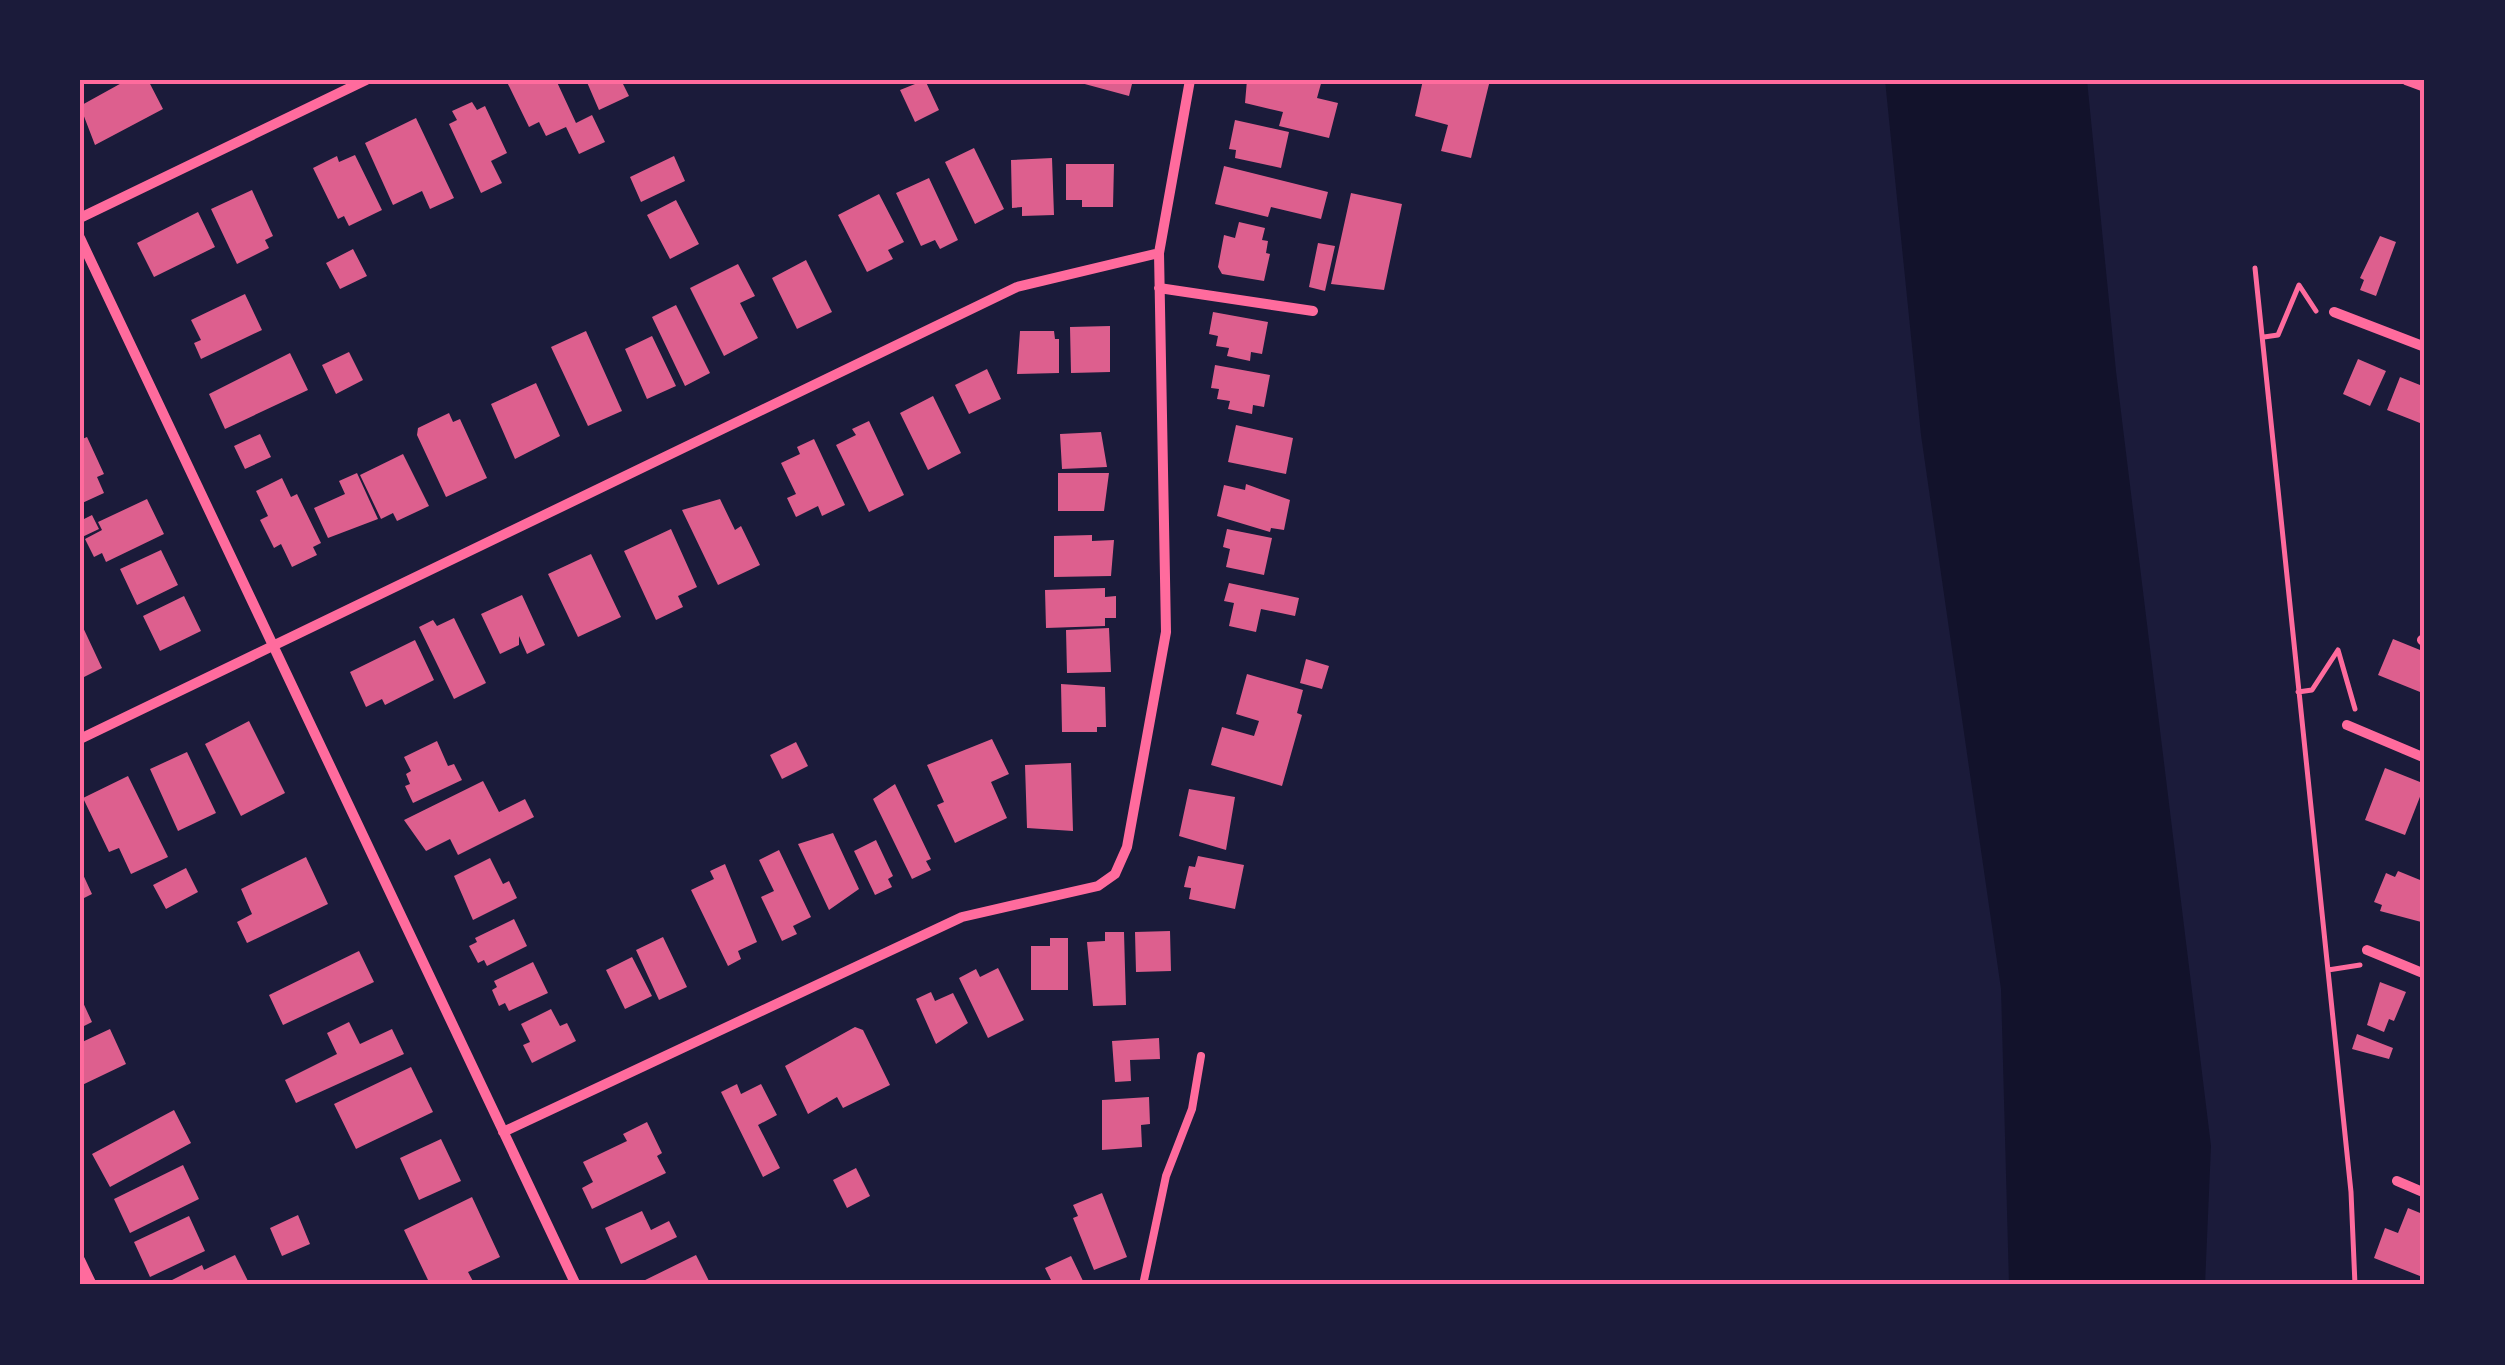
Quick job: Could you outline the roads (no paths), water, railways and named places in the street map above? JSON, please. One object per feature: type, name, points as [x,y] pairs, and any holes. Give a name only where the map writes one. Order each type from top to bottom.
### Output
[{"type":"street","points":[[80,218],[366,80]]},
{"type":"street","points":[[502,1132],[962,917],[1098,886],[1115,874],[1127,846],[1166,632],[1159,253],[1190,80]]},
{"type":"street","points":[[2406,80],[2425,88]]},
{"type":"street","points":[[80,238],[270,647],[576,1285]]},
{"type":"street","points":[[80,739],[1017,288],[1159,253]]},
{"type":"street","points":[[1160,288],[1313,311]]},
{"type":"street","points":[[2334,312],[2425,347]]},
{"type":"street","points":[[2346,725],[2425,758]]},
{"type":"street","points":[[2367,950],[2425,974]]},
{"type":"street","points":[[2397,1180],[2425,1193]]},
{"type":"street","points":[[80,1260],[92,1285]]},
{"type":"lane","points":[[1143,1285],[1166,1176],[1192,1109],[1200,1056]]}]
